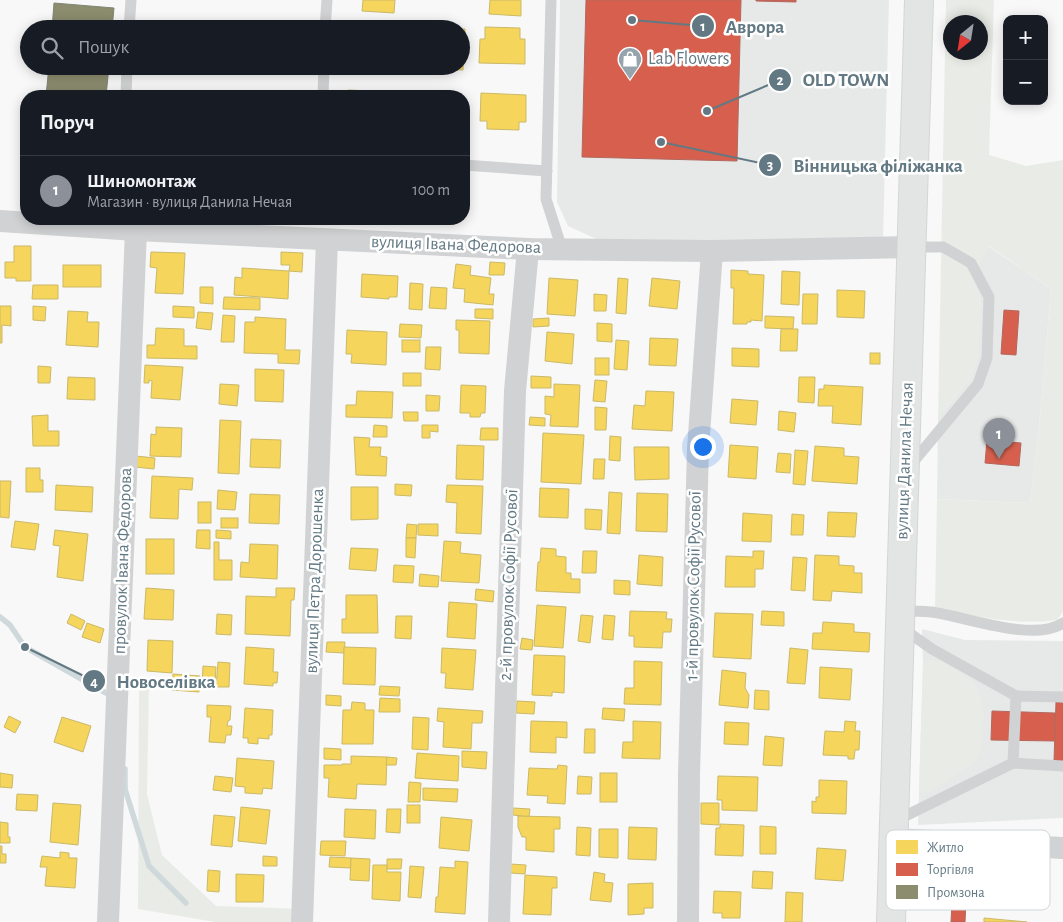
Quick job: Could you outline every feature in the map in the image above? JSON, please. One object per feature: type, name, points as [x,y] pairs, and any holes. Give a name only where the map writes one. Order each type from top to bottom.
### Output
[{"type":"main road","name":"вулиця Данила Нечая","points":[[894,830],[919,0]]},
{"type":"street","name":"вулиця Івана Федорова","points":[[0,221],[20,222]]},
{"type":"street","name":"вулиця Івана Федорова","points":[[60,225],[327,240],[562,250],[712,251],[912,247]]},
{"type":"street","name":"провулок Івана Федорова","points":[[108,922],[136,230]]},
{"type":"street","name":"вулиця Петра Дорошенка","points":[[302,922],[327,240]]},
{"type":"street","name":"2-й провулок Софії Русової","points":[[499,922],[515,391],[528,249]]},
{"type":"street","name":"1-й провулок Софії Русової","points":[[688,922],[698,449],[712,251]]},
{"type":"street","points":[[1050,847],[1063,848]]},
{"type":"lane","points":[[130,20],[131,0]]},
{"type":"lane","points":[[326,20],[327,0]]},
{"type":"lane","points":[[551,0],[546,199],[562,250]]},
{"type":"lane","points":[[126,90],[127,75]]},
{"type":"lane","points":[[323,90],[324,75]]},
{"type":"lane","points":[[470,165],[547,170]]},
{"type":"lane","points":[[905,472],[978,384],[987,358],[989,297],[971,263],[943,247],[912,247]]},
{"type":"lane","points":[[900,619],[931,612],[1009,628],[1040,630],[1063,623]]},
{"type":"lane","points":[[900,619],[932,649],[1016,696],[1063,697]]},
{"type":"lane","points":[[1013,763],[1016,696]]},
{"type":"lane","points":[[894,830],[1013,763],[1063,766]]},
{"type":"shaded area","points":[[560,0],[889,0],[883,240],[607,244],[568,226],[557,202]]},
{"type":"shaded area","points":[[946,0],[994,0],[989,155],[1026,166],[1063,160],[1063,612],[1057,620],[1042,622],[1011,621],[935,608],[937,499],[1030,503],[1039,427],[1051,289],[989,246],[971,277],[981,301],[978,358],[972,376],[938,418],[945,60],[988,60],[988,15],[946,15]]},
{"type":"shaded area","points":[[988,246],[1051,289],[1039,427],[1030,503],[937,499],[938,418],[972,376],[981,301],[971,277]]},
{"type":"shaded area","points":[[922,629],[965,640],[1063,641],[1063,818],[918,825],[923,663]]},
{"type":"shaded area","points":[[931,660],[941,661],[973,681],[981,699],[984,713],[981,750],[976,761],[928,793],[923,793],[919,789],[923,663]]},
{"type":"shaded area","points":[[149,687],[147,794],[162,855],[216,906],[303,909],[302,922],[215,922],[138,909],[139,688]]},
{"type":"building: Житло","points":[[363,0],[395,0],[394,13],[362,11]]},
{"type":"building: Житло","points":[[490,0],[521,0],[521,16],[489,14]]},
{"type":"building: Житло","points":[[485,27],[520,28],[520,39],[525,39],[525,64],[479,63],[480,39],[485,39]]},
{"type":"building: Житло","points":[[481,93],[526,95],[526,122],[519,122],[519,130],[487,129],[487,121],[480,121]]},
{"type":"building: Житло","points":[[14,246],[31,246],[31,281],[16,281],[16,278],[5,278],[5,262],[14,262]]},
{"type":"building: Житло","points":[[151,252],[185,253],[183,294],[155,293],[157,268],[150,267]]},
{"type":"building: Житло","points":[[281,252],[303,253],[302,272],[289,271],[290,265],[281,265]]},
{"type":"building: Житло","points":[[490,262],[505,263],[504,275],[489,275]]},
{"type":"building: Житло","points":[[456,264],[471,266],[470,275],[491,278],[489,294],[494,294],[493,305],[464,302],[465,289],[453,288]]},
{"type":"building: Житло","points":[[63,265],[101,265],[101,287],[63,287]]},
{"type":"building: Житло","points":[[242,268],[289,271],[288,299],[234,295],[235,277],[242,278]]},
{"type":"building: Житло","points":[[731,270],[748,271],[748,274],[764,275],[762,321],[751,320],[747,324],[733,324],[734,288],[731,288]]},
{"type":"building: Житло","points":[[782,271],[800,272],[799,305],[781,304]]},
{"type":"building: Житло","points":[[362,274],[398,276],[397,297],[389,297],[389,299],[361,297]]},
{"type":"building: Житло","points":[[549,278],[578,280],[575,316],[547,314]]},
{"type":"building: Житло","points":[[618,278],[628,279],[626,314],[616,313]]},
{"type":"building: Житло","points":[[652,278],[680,281],[677,309],[649,306]]},
{"type":"building: Житло","points":[[410,283],[423,284],[422,310],[409,309]]},
{"type":"building: Житло","points":[[33,285],[58,285],[58,299],[32,299]]},
{"type":"building: Житло","points":[[200,287],[213,287],[213,304],[200,303]]},
{"type":"building: Житло","points":[[431,287],[447,288],[446,309],[429,308]]},
{"type":"building: Житло","points":[[837,290],[865,291],[864,318],[837,317]]},
{"type":"building: Житло","points":[[594,294],[607,295],[606,311],[594,311]]},
{"type":"building: Житло","points":[[803,294],[818,294],[817,324],[802,324]]},
{"type":"building: Житло","points":[[224,297],[260,298],[260,310],[223,309]]},
{"type":"building: Житло","points":[[0,306],[11,306],[11,326],[2,325],[2,343],[0,343]]},
{"type":"building: Житло","points":[[33,306],[46,307],[45,321],[33,320]]},
{"type":"building: Житло","points":[[173,306],[194,307],[194,318],[173,317]]},
{"type":"building: Житло","points":[[475,309],[493,309],[493,319],[475,318]]},
{"type":"building: Житло","points":[[68,311],[88,312],[87,322],[99,322],[98,347],[66,345]]},
{"type":"building: Житло","points":[[198,312],[213,313],[211,330],[196,328]]},
{"type":"building: Житло","points":[[223,315],[235,316],[234,342],[221,342]]},
{"type":"building: Житло","points":[[765,316],[794,317],[793,329],[765,328]]},
{"type":"building: Житло","points":[[255,317],[286,319],[285,350],[300,350],[299,364],[278,363],[278,354],[244,353],[245,322],[255,322]]},
{"type":"building: Житло","points":[[549,318],[549,326],[533,327],[533,319]]},
{"type":"building: Житло","points":[[456,320],[490,321],[489,354],[459,353],[459,330],[456,330]]},
{"type":"building: Житло","points":[[597,323],[612,324],[612,342],[597,341]]},
{"type":"building: Житло","points":[[400,324],[422,325],[421,338],[399,337]]},
{"type":"building: Житло","points":[[156,328],[184,329],[184,346],[197,346],[197,359],[147,358],[147,345],[155,345]]},
{"type":"building: Житло","points":[[781,329],[798,329],[797,351],[780,351]]},
{"type":"building: Житло","points":[[347,330],[387,332],[386,365],[351,363],[352,354],[346,354]]},
{"type":"building: Житло","points":[[547,332],[574,334],[572,364],[545,361]]},
{"type":"building: Житло","points":[[650,338],[678,339],[676,366],[649,365]]},
{"type":"building: Житло","points":[[402,340],[420,340],[420,352],[402,352]]},
{"type":"building: Житло","points":[[616,340],[629,341],[627,370],[614,369]]},
{"type":"building: Житло","points":[[426,347],[441,347],[440,370],[425,369]]},
{"type":"building: Житло","points":[[732,348],[759,349],[759,367],[732,366]]},
{"type":"building: Житло","points":[[870,353],[880,353],[880,364],[870,364]]},
{"type":"building: Житло","points":[[595,358],[609,358],[609,375],[595,375]]},
{"type":"building: Житло","points":[[145,365],[183,367],[180,400],[151,398],[152,381],[149,380],[149,383],[144,383]]},
{"type":"building: Житло","points":[[38,366],[51,367],[50,383],[38,383]]},
{"type":"building: Житло","points":[[255,369],[284,370],[283,402],[255,401]]},
{"type":"building: Житло","points":[[403,373],[421,373],[421,386],[403,386]]},
{"type":"building: Житло","points":[[531,376],[551,377],[551,388],[531,388]]},
{"type":"building: Житло","points":[[68,377],[95,378],[95,400],[67,399]]},
{"type":"building: Житло","points":[[799,377],[815,377],[814,403],[798,402]]},
{"type":"building: Житло","points":[[595,380],[607,381],[605,402],[593,401]]},
{"type":"building: Житло","points":[[220,384],[239,385],[237,406],[219,404]]},
{"type":"building: Житло","points":[[554,384],[580,385],[578,427],[550,426],[551,415],[545,414],[545,396],[554,397]]},
{"type":"building: Житло","points":[[461,385],[486,386],[485,413],[481,413],[480,417],[470,417],[470,413],[460,413]]},
{"type":"building: Житло","points":[[824,385],[863,387],[861,425],[832,423],[833,406],[818,406],[819,389],[824,389]]},
{"type":"building: Житло","points":[[357,391],[393,392],[392,418],[346,417],[346,405],[356,405]]},
{"type":"building: Житло","points":[[646,391],[674,392],[672,431],[632,429],[634,405],[645,406]]},
{"type":"building: Житло","points":[[426,395],[440,396],[439,411],[426,411]]},
{"type":"building: Житло","points":[[732,399],[758,401],[756,425],[730,423]]},
{"type":"building: Житло","points":[[595,407],[607,408],[606,430],[595,430]]},
{"type":"building: Житло","points":[[779,411],[796,413],[794,432],[778,430]]},
{"type":"building: Житло","points":[[403,412],[418,412],[418,421],[404,421]]},
{"type":"building: Житло","points":[[48,415],[48,431],[59,431],[59,446],[33,446],[32,416]]},
{"type":"building: Житло","points":[[530,417],[545,418],[545,426],[529,425]]},
{"type":"building: Житло","points":[[220,420],[241,421],[239,474],[218,473]]},
{"type":"building: Житло","points":[[374,425],[387,426],[387,437],[373,437]]},
{"type":"building: Житло","points":[[422,425],[438,425],[438,432],[430,431],[430,438],[422,438]]},
{"type":"building: Житло","points":[[156,427],[182,428],[181,457],[150,456],[151,434],[156,435]]},
{"type":"building: Житло","points":[[481,428],[498,428],[498,440],[480,440]]},
{"type":"building: Житло","points":[[543,433],[584,435],[581,484],[541,482]]},
{"type":"building: Житло","points":[[610,436],[621,437],[620,461],[609,460]]},
{"type":"building: Житло","points":[[354,437],[370,438],[369,447],[381,447],[380,456],[387,457],[386,476],[356,475]]},
{"type":"building: Житло","points":[[251,439],[281,440],[280,468],[250,467]]},
{"type":"building: Житло","points":[[457,445],[484,446],[483,480],[456,479]]},
{"type":"building: Житло","points":[[730,445],[758,447],[756,479],[728,477]]},
{"type":"building: Житло","points":[[815,446],[844,448],[844,456],[859,457],[857,484],[812,481]]},
{"type":"building: Житло","points":[[634,447],[669,447],[669,479],[635,480]]},
{"type":"building: Житло","points":[[795,450],[808,451],[805,485],[793,484]]},
{"type":"building: Житло","points":[[778,453],[791,454],[790,473],[776,472]]},
{"type":"building: Житло","points":[[136,456],[155,458],[154,469],[135,467]]},
{"type":"building: Житло","points":[[594,459],[605,459],[604,479],[593,479]]},
{"type":"building: Житло","points":[[26,468],[40,468],[43,492],[26,492]]},
{"type":"building: Житло","points":[[152,476],[193,478],[192,490],[179,489],[178,519],[150,518]]},
{"type":"building: Житло","points":[[0,481],[11,481],[9,518],[0,517]]},
{"type":"building: Житло","points":[[395,484],[412,485],[411,496],[395,495]]},
{"type":"building: Житло","points":[[56,485],[93,487],[92,512],[55,510]]},
{"type":"building: Житло","points":[[447,485],[483,486],[481,534],[456,533],[457,503],[446,502]]},
{"type":"building: Житло","points":[[351,487],[378,487],[378,519],[351,520]]},
{"type":"building: Житло","points":[[540,488],[569,489],[568,518],[539,517]]},
{"type":"building: Житло","points":[[218,490],[237,492],[235,510],[217,509]]},
{"type":"building: Житло","points":[[609,492],[622,493],[620,534],[607,533]]},
{"type":"building: Житло","points":[[637,493],[668,494],[667,532],[636,531]]},
{"type":"building: Житло","points":[[250,494],[280,495],[279,524],[249,523]]},
{"type":"building: Житло","points":[[198,502],[211,502],[211,523],[198,523]]},
{"type":"building: Житло","points":[[585,509],[602,510],[601,530],[585,529]]},
{"type":"building: Житло","points":[[828,512],[857,513],[855,537],[827,536]]},
{"type":"building: Житло","points":[[743,513],[772,515],[771,542],[742,541]]},
{"type":"building: Житло","points":[[792,514],[804,515],[803,535],[791,535]]},
{"type":"building: Житло","points":[[221,518],[238,518],[238,528],[221,528]]},
{"type":"building: Житло","points":[[15,521],[39,524],[35,550],[11,547]]},
{"type":"building: Житло","points":[[407,524],[417,525],[416,538],[406,538]]},
{"type":"building: Житло","points":[[418,524],[438,524],[438,536],[418,535]]},
{"type":"building: Житло","points":[[55,530],[88,534],[83,581],[57,577],[60,546],[53,545]]},
{"type":"building: Житло","points":[[197,530],[210,530],[210,549],[196,548]]},
{"type":"building: Житло","points":[[216,530],[231,531],[231,539],[216,538]]},
{"type":"building: Житло","points":[[406,538],[416,538],[415,558],[406,557]]},
{"type":"building: Житло","points":[[146,539],[174,539],[174,574],[146,574]]},
{"type":"building: Житло","points":[[444,541],[461,542],[460,553],[481,555],[479,583],[441,581]]},
{"type":"building: Житло","points":[[214,542],[219,542],[219,560],[232,560],[232,580],[214,580]]},
{"type":"building: Житло","points":[[250,544],[278,545],[277,579],[240,577],[241,562],[249,563]]},
{"type":"building: Житло","points":[[351,548],[378,549],[376,571],[349,569]]},
{"type":"building: Житло","points":[[541,548],[556,549],[556,556],[566,557],[566,573],[571,573],[571,579],[580,579],[580,593],[536,591]]},
{"type":"building: Житло","points":[[583,551],[597,551],[596,573],[582,573]]},
{"type":"building: Житло","points":[[753,551],[764,551],[763,569],[755,569],[755,587],[725,587],[726,556],[753,557]]},
{"type":"building: Житло","points":[[639,555],[663,557],[662,586],[637,584]]},
{"type":"building: Житло","points":[[815,555],[839,556],[839,565],[854,566],[854,573],[862,573],[862,593],[832,591],[831,601],[813,600]]},
{"type":"building: Житло","points":[[793,557],[807,558],[805,591],[791,590]]},
{"type":"building: Житло","points":[[394,565],[414,566],[413,583],[393,582]]},
{"type":"building: Житло","points":[[420,574],[439,576],[438,587],[419,586]]},
{"type":"building: Житло","points":[[614,580],[630,581],[630,595],[614,594]]},
{"type":"building: Житло","points":[[146,588],[174,590],[173,620],[144,619]]},
{"type":"building: Житло","points":[[276,588],[295,588],[294,600],[291,600],[290,636],[245,634],[246,596],[276,597]]},
{"type":"building: Житло","points":[[476,589],[494,591],[493,602],[475,600]]},
{"type":"building: Житло","points":[[346,595],[377,595],[378,633],[342,633],[342,619],[346,619]]},
{"type":"building: Житло","points":[[449,602],[477,604],[475,639],[447,637]]},
{"type":"building: Житло","points":[[537,605],[566,607],[563,648],[534,646]]},
{"type":"building: Житло","points":[[630,611],[667,612],[666,619],[672,619],[671,632],[663,632],[662,648],[634,647],[634,636],[629,636]]},
{"type":"building: Житло","points":[[762,611],[784,612],[784,626],[761,625]]},
{"type":"building: Житло","points":[[715,613],[753,614],[751,659],[713,657]]},
{"type":"building: Житло","points":[[71,614],[85,621],[81,630],[67,623]]},
{"type":"building: Житло","points":[[217,614],[232,615],[231,635],[216,634]]},
{"type":"building: Житло","points":[[581,615],[593,616],[590,643],[578,641]]},
{"type":"building: Житло","points":[[604,615],[615,616],[613,640],[602,639]]},
{"type":"building: Житло","points":[[396,616],[412,616],[411,639],[395,638]]},
{"type":"building: Житло","points":[[823,622],[854,624],[854,632],[870,633],[869,652],[812,649],[813,633],[822,633]]},
{"type":"building: Житло","points":[[87,623],[104,629],[100,643],[82,637]]},
{"type":"building: Житло","points":[[522,638],[533,640],[532,650],[520,649]]},
{"type":"building: Житло","points":[[148,640],[173,641],[172,673],[147,671]]},
{"type":"building: Житло","points":[[327,642],[345,642],[344,653],[326,652]]},
{"type":"building: Житло","points":[[246,647],[274,649],[273,672],[278,672],[277,683],[273,683],[273,686],[244,684]]},
{"type":"building: Житло","points":[[344,647],[376,648],[375,685],[343,684]]},
{"type":"building: Житло","points":[[442,648],[476,650],[473,690],[445,688],[446,673],[441,673]]},
{"type":"building: Житло","points":[[790,648],[808,650],[805,684],[787,683]]},
{"type":"building: Житло","points":[[534,655],[565,656],[564,693],[552,692],[552,696],[532,695]]},
{"type":"building: Житло","points":[[634,661],[662,662],[661,705],[624,704],[625,688],[634,688]]},
{"type":"building: Житло","points":[[218,662],[230,663],[229,687],[216,687]]},
{"type":"building: Житло","points":[[203,666],[216,667],[215,685],[202,684]]},
{"type":"building: Житло","points":[[820,667],[852,669],[850,700],[819,698]]},
{"type":"building: Житло","points":[[722,670],[746,673],[745,688],[749,695],[748,708],[719,705]]},
{"type":"building: Житло","points":[[173,674],[200,676],[199,692],[172,690]]},
{"type":"building: Житло","points":[[380,686],[400,687],[399,696],[379,695]]},
{"type":"building: Житло","points":[[755,690],[769,691],[769,710],[754,709]]},
{"type":"building: Житло","points":[[326,695],[341,696],[341,706],[326,705]]},
{"type":"building: Житло","points":[[380,698],[400,699],[400,712],[379,712]]},
{"type":"building: Житло","points":[[517,701],[535,702],[534,714],[516,713]]},
{"type":"building: Житло","points":[[352,702],[365,703],[365,710],[374,710],[373,744],[342,744],[343,710],[351,710]]},
{"type":"building: Житло","points":[[207,705],[231,706],[230,720],[227,726],[232,726],[231,735],[226,735],[225,743],[209,742],[211,717],[207,717]]},
{"type":"building: Житло","points":[[245,708],[273,710],[272,735],[269,735],[269,739],[258,738],[258,744],[248,743],[248,738],[243,738]]},
{"type":"building: Житло","points":[[438,708],[483,711],[482,723],[472,723],[471,749],[443,747],[444,722],[437,721]]},
{"type":"building: Житло","points":[[603,708],[625,709],[624,721],[602,719]]},
{"type":"building: Житло","points":[[9,716],[21,722],[15,733],[4,727]]},
{"type":"building: Житло","points":[[62,717],[91,726],[83,752],[54,742]]},
{"type":"building: Житло","points":[[413,717],[429,718],[428,750],[412,749]]},
{"type":"building: Житло","points":[[531,721],[567,722],[567,738],[556,737],[556,753],[530,752]]},
{"type":"building: Житло","points":[[633,721],[661,722],[660,759],[622,758],[623,742],[633,742]]},
{"type":"building: Житло","points":[[845,721],[856,722],[855,731],[860,731],[859,750],[855,750],[854,759],[848,759],[848,756],[823,755],[825,731],[844,732]]},
{"type":"building: Житло","points":[[725,722],[749,723],[748,745],[724,744]]},
{"type":"building: Житло","points":[[585,729],[595,729],[595,753],[584,753]]},
{"type":"building: Житло","points":[[765,736],[784,738],[782,766],[763,765]]},
{"type":"building: Житло","points":[[324,748],[341,749],[341,760],[324,759]]},
{"type":"building: Житло","points":[[462,751],[487,752],[486,769],[462,767]]},
{"type":"building: Житло","points":[[417,753],[459,756],[458,781],[415,778]]},
{"type":"building: Житло","points":[[351,756],[387,757],[386,785],[357,784],[356,799],[328,797],[329,778],[324,778],[324,765],[351,764]]},
{"type":"building: Житло","points":[[387,757],[397,758],[396,765],[386,765]]},
{"type":"building: Житло","points":[[237,758],[274,761],[272,789],[263,788],[262,794],[245,793],[245,787],[235,786]]},
{"type":"building: Житло","points":[[558,765],[567,766],[565,804],[547,803],[548,796],[527,795],[529,768],[557,769]]},
{"type":"building: Житло","points":[[0,773],[13,775],[12,788],[0,787]]},
{"type":"building: Житло","points":[[600,773],[617,773],[617,802],[600,802]]},
{"type":"building: Житло","points":[[215,776],[233,778],[231,792],[213,790]]},
{"type":"building: Житло","points":[[578,776],[592,777],[591,794],[577,794]]},
{"type":"building: Житло","points":[[718,776],[758,777],[757,811],[722,810],[722,800],[717,800]]},
{"type":"building: Житло","points":[[819,780],[847,781],[846,814],[812,813],[812,801],[816,802],[816,797],[819,797]]},
{"type":"building: Житло","points":[[409,782],[421,783],[420,802],[408,802]]},
{"type":"building: Житло","points":[[423,788],[458,789],[457,802],[423,800]]},
{"type":"building: Житло","points":[[17,794],[38,795],[37,811],[16,810]]},
{"type":"building: Житло","points":[[53,803],[81,805],[78,845],[50,842]]},
{"type":"building: Житло","points":[[701,803],[719,803],[719,825],[701,824]]},
{"type":"building: Житло","points":[[407,805],[420,805],[420,823],[407,823]]},
{"type":"building: Житло","points":[[241,807],[270,810],[266,844],[238,841]]},
{"type":"building: Житло","points":[[513,808],[530,809],[529,817],[513,815]]},
{"type":"building: Житло","points":[[345,809],[376,810],[375,839],[344,837]]},
{"type":"building: Житло","points":[[387,809],[401,809],[400,833],[386,832]]},
{"type":"building: Житло","points":[[214,815],[235,817],[232,847],[211,845]]},
{"type":"building: Житло","points":[[518,816],[560,817],[560,829],[554,829],[554,852],[526,850],[526,837],[522,837],[518,827]]},
{"type":"building: Житло","points":[[441,817],[472,820],[469,851],[439,848]]},
{"type":"building: Житло","points":[[0,822],[8,823],[10,843],[0,843]]},
{"type":"building: Житло","points":[[720,824],[744,825],[743,856],[715,855],[716,828],[720,828]]},
{"type":"building: Житло","points":[[760,826],[776,827],[776,854],[760,854]]},
{"type":"building: Житло","points":[[577,827],[591,828],[590,856],[576,855]]},
{"type":"building: Житло","points":[[629,827],[657,828],[656,860],[628,859]]},
{"type":"building: Житло","points":[[599,829],[618,829],[618,858],[599,857]]},
{"type":"building: Житло","points":[[321,841],[346,841],[345,856],[320,855]]},
{"type":"building: Житло","points":[[0,846],[2,846],[2,854],[6,854],[6,863],[0,863]]},
{"type":"building: Житло","points":[[817,848],[846,850],[843,881],[815,879]]},
{"type":"building: Житло","points":[[60,852],[69,853],[69,858],[77,858],[75,888],[45,886],[47,867],[40,867],[42,856],[60,858]]},
{"type":"building: Житло","points":[[263,856],[277,857],[277,866],[263,866]]},
{"type":"building: Житло","points":[[330,857],[351,858],[351,868],[329,867]]},
{"type":"building: Житло","points":[[351,858],[370,859],[369,881],[350,880]]},
{"type":"building: Житло","points":[[387,859],[402,859],[401,869],[387,869]]},
{"type":"building: Житло","points":[[455,861],[468,862],[465,914],[435,912],[440,867],[455,868]]},
{"type":"building: Житло","points":[[510,864],[526,865],[525,874],[510,873]]},
{"type":"building: Житло","points":[[373,865],[387,865],[387,872],[401,872],[400,901],[372,899]]},
{"type":"building: Житло","points":[[410,866],[424,867],[421,898],[408,897]]},
{"type":"building: Житло","points":[[208,870],[220,871],[219,892],[207,891]]},
{"type":"building: Житло","points":[[753,871],[773,872],[772,889],[752,888]]},
{"type":"building: Житло","points":[[594,872],[605,874],[604,882],[613,883],[611,902],[590,900]]},
{"type":"building: Житло","points":[[236,874],[264,875],[263,902],[236,902]]},
{"type":"building: Житло","points":[[525,875],[557,877],[557,888],[552,888],[551,915],[523,914]]},
{"type":"building: Житло","points":[[653,883],[653,908],[644,908],[644,914],[628,915],[628,884]]},
{"type":"building: Житло","points":[[714,891],[741,892],[740,918],[722,918],[722,913],[713,913]]},
{"type":"building: Житло","points":[[786,892],[803,893],[802,922],[785,922]]},
{"type":"building: Житло","points":[[984,918],[1027,922],[984,922]]},
{"type":"building: Торгівля","points":[[586,0],[741,0],[737,161],[582,157]]},
{"type":"building: Торгівля","points":[[796,0],[796,2],[756,1]]},
{"type":"building: Торгівля","points":[[1004,310],[1019,311],[1016,355],[1001,354]]},
{"type":"building: Торгівля","points":[[987,440],[1021,443],[1019,466],[985,463]]},
{"type":"building: Торгівля","points":[[1056,702],[1063,703],[1063,761],[1054,761]]},
{"type":"building: Торгівля","points":[[992,711],[1055,713],[1055,741],[991,740]]},
{"type":"building: Торгівля","points":[[952,910],[966,910],[965,922],[951,922]]},
{"type":"building: Промзона","points":[[54,3],[114,8],[113,20],[53,20]]},
{"type":"building: Промзона","points":[[48,75],[108,75],[107,90],[47,90]]},
{"type":"waterway","points":[[0,617],[10,625],[25,647],[106,693]]},
{"type":"waterway","points":[[125,769],[125,789],[149,866],[186,903]]},
{"type":"place","name":"Аврора","points":[[632,20]]},
{"type":"place","name":"Lab Flowers","points":[[630,80]]},
{"type":"place","name":"OLD TOWN","points":[[707,111]]},
{"type":"place","name":"Вінницька філіжанка","points":[[661,142]]},
{"type":"place","name":"Шиномонтаж","points":[[999,459]]},
{"type":"place","name":"Новоселівка","points":[[25,647]]}]
